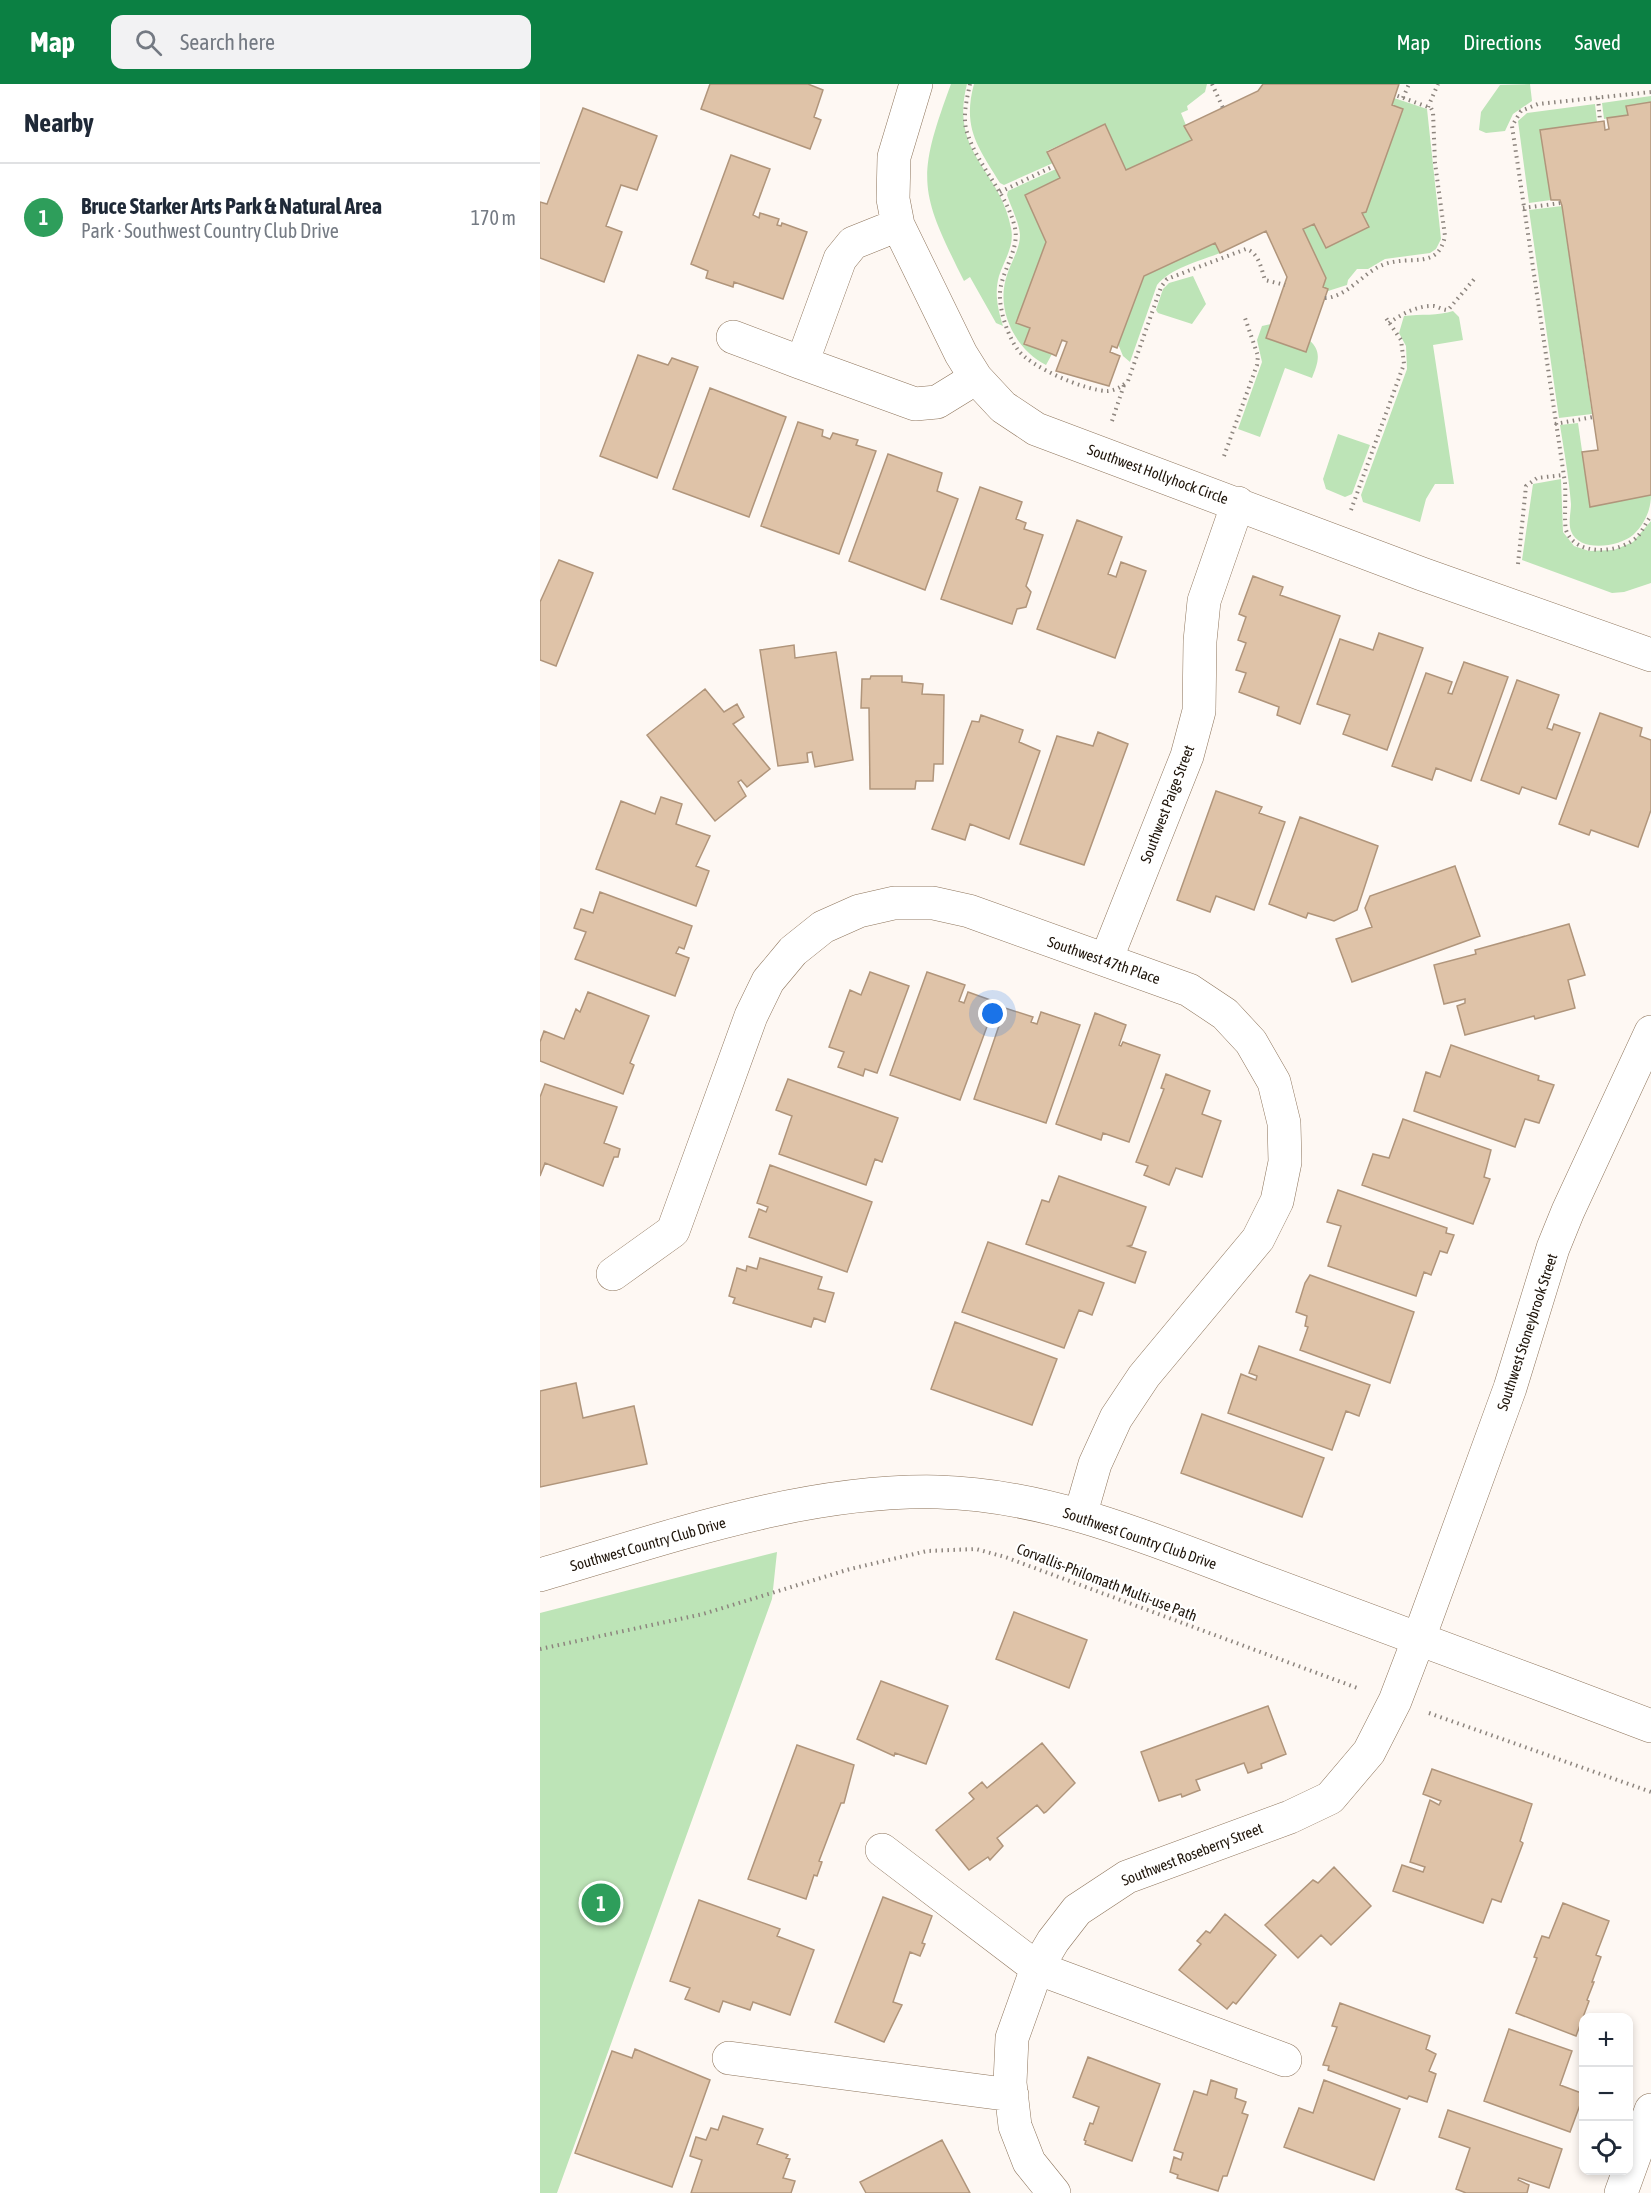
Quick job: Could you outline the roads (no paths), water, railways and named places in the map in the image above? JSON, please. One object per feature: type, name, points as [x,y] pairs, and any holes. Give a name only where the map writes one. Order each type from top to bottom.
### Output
[{"type":"street","name":"Southwest Hollyhock Circle","points":[[916,84],[894,157],[893,199],[898,225],[961,354],[976,378],[1003,407],[1036,429],[1651,656]]},
{"type":"street","points":[[802,363],[840,259],[853,243],[898,225]]},
{"type":"street","points":[[733,337],[915,404],[937,402],[976,378]]},
{"type":"street","name":"Southwest Paige Street","points":[[1106,960],[1187,756],[1199,711],[1200,641],[1204,601],[1238,503]]},
{"type":"street","name":"Southwest 47th Place","points":[[613,1274],[673,1231],[751,1016],[768,981],[793,951],[824,927],[858,910],[885,905],[933,903],[969,911],[1189,990],[1224,1014],[1251,1042],[1274,1082],[1284,1123],[1285,1162],[1277,1201],[1258,1239],[1144,1376],[1116,1418],[1095,1464],[1080,1516]]},
{"type":"street","name":"Southwest Stoneybrook Street","points":[[1419,1638],[1510,1388],[1553,1248],[1651,1032]]},
{"type":"street","name":"Southwest Country Club Drive","points":[[540,1575],[717,1524],[826,1500],[888,1493],[941,1492],[1020,1500],[1080,1516],[1419,1638],[1651,1726]]},
{"type":"street","name":"Southwest Roseberry Street","points":[[1054,2193],[1029,2162],[1015,2126],[1012,2096],[1012,2038],[1036,1968],[1053,1941],[1077,1910],[1127,1877],[1269,1825],[1330,1798],[1369,1752],[1395,1701],[1419,1638]]},
{"type":"street","points":[[882,1850],[1036,1968],[1284,2060]]},
{"type":"street","points":[[729,2058],[1012,2096]]},
{"type":"street","points":[[1622,2193],[1651,2110]]},
{"type":"place","name":"Bruce Starker Arts Park & Natural Area","points":[[601,1903]]}]
